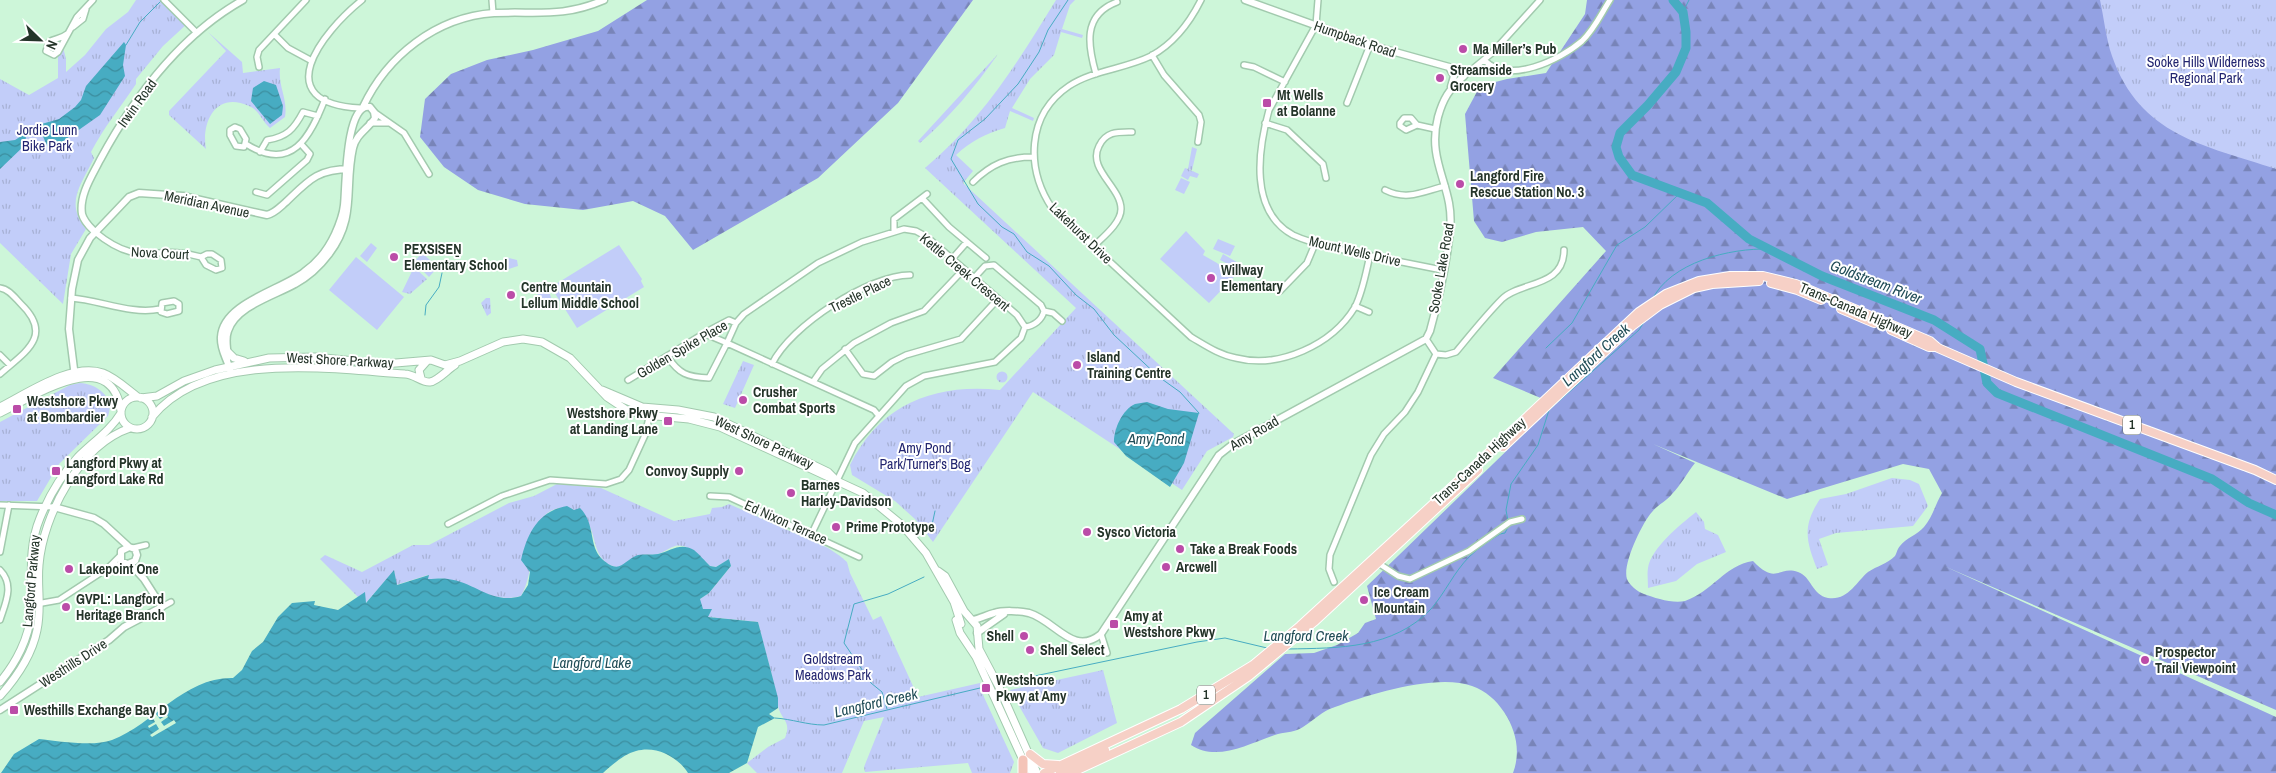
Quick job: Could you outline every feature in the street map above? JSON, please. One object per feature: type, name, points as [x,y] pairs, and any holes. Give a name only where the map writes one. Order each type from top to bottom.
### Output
[{"type":"highway","name":"Trans-Canada Highway","points":[[1044,773],[1060,769],[1202,698],[1253,665],[1483,458],[1632,319],[1652,302],[1672,291],[1699,281],[1730,276],[1763,276],[1782,280],[1806,288],[1930,341],[1938,348]]},
{"type":"highway","name":"Trans-Canada Highway","points":[[1072,773],[1165,730],[1225,694],[1294,640],[1632,326],[1660,305],[1694,288],[1741,280],[1775,283],[1797,290],[1989,370],[2276,480]]},
{"type":"highway","points":[[1278,644],[1303,626],[1370,565],[1378,563]]},
{"type":"highway","points":[[1023,773],[1027,757],[1060,769]]},
{"type":"main road","name":"West Shore Parkway","points":[[437,363],[449,364],[460,361],[503,342],[532,340],[563,353],[602,390],[632,404],[650,412],[678,410],[714,417],[828,472],[836,480],[863,493],[895,518],[910,533],[937,570],[950,595],[961,629],[1035,773]]},
{"type":"main road","points":[[227,351],[234,358],[250,361]]},
{"type":"main road","name":"West Shore Parkway","points":[[139,398],[156,396],[228,363],[300,356],[384,364],[426,361]]},
{"type":"main road","points":[[426,361],[437,363],[440,368],[439,377],[428,382],[421,378],[418,370],[426,361]]},
{"type":"main road","name":"West Shore Parkway","points":[[439,377],[460,361]]},
{"type":"main road","name":"West Shore Parkway","points":[[152,417],[166,401],[178,392],[231,375],[296,366],[406,374],[421,378]]},
{"type":"main road","points":[[0,407],[74,375],[103,373],[152,408],[152,417],[143,428],[130,428],[123,422],[117,395],[107,383],[74,375],[0,413]]},
{"type":"main road","points":[[121,412],[125,403],[139,398]]},
{"type":"main road","name":"Langford Parkway","points":[[0,682],[23,646],[29,628],[31,552],[38,521],[45,506],[72,465],[109,430],[121,412]]},
{"type":"main road","name":"Langford Parkway","points":[[0,696],[28,657],[38,630],[41,550],[45,531],[54,507],[67,484],[84,462],[113,436],[130,428]]},
{"type":"main road","name":"West Shore Parkway","points":[[937,570],[945,576],[964,611],[977,626],[979,631],[977,645],[983,654],[1027,757]]},
{"type":"main road","points":[[972,620],[961,629],[971,639],[979,631]]},
{"type":"street","points":[[69,31],[58,52],[54,54],[46,51],[48,42],[63,38],[69,31],[83,19],[87,6],[93,0]]},
{"type":"street","points":[[164,0],[197,33]]},
{"type":"street","name":"Irwin Road","points":[[95,232],[85,222],[82,215],[82,203],[88,183],[114,135],[139,97],[178,50],[223,12],[243,0]]},
{"type":"street","points":[[259,67],[258,52],[306,0]]},
{"type":"street","points":[[362,0],[335,27],[312,61],[308,74],[309,84],[314,93],[348,108],[362,124],[389,123]]},
{"type":"street","points":[[492,0],[494,14]]},
{"type":"street","points":[[231,375],[227,351],[228,329],[237,316],[304,278],[330,252],[342,232],[348,214],[350,140],[362,107],[388,67],[418,41],[454,22],[494,14],[556,13],[575,10],[604,0]]},
{"type":"street","name":"Lakehurst Drive","points":[[1201,0],[1194,14],[1177,36],[1152,55],[1096,74],[1069,86],[1054,100],[1042,116],[1035,136],[1033,157],[1036,177],[1043,194],[1052,208],[1191,337],[1213,350],[1238,359],[1270,360],[1299,352],[1318,343],[1337,328],[1355,306],[1364,284],[1370,256]]},
{"type":"street","name":"Humpback Road","points":[[1245,0],[1370,46],[1449,67],[1464,76]]},
{"type":"street","points":[[1316,25],[1318,0]]},
{"type":"street","name":"Sooke Lake Road","points":[[1426,339],[1430,331],[1450,230],[1450,210],[1435,155],[1435,129],[1444,100],[1450,89],[1484,60],[1540,0]]},
{"type":"street","points":[[1484,60],[1497,69],[1520,70],[1540,67],[1581,42],[1591,32],[1610,0]]},
{"type":"street","points":[[1096,74],[1089,51],[1089,35],[1095,20],[1107,6],[1117,2]]},
{"type":"street","name":"Mount Wells Drive","points":[[1316,25],[1269,110],[1265,123],[1261,155],[1261,189],[1265,204],[1274,219],[1292,234],[1315,244],[1442,270]]},
{"type":"street","points":[[274,34],[288,48],[312,61]]},
{"type":"street","points":[[1347,104],[1370,46]]},
{"type":"street","points":[[1152,55],[1164,75],[1199,115],[1201,122],[1198,142]]},
{"type":"street","points":[[1244,65],[1254,67],[1285,82]]},
{"type":"street","points":[[1449,67],[1454,76],[1450,89]]},
{"type":"street","points":[[228,363],[224,356],[221,337],[224,325],[231,314],[242,306],[305,272],[330,244],[342,216],[355,143],[375,118],[370,92]]},
{"type":"street","points":[[246,144],[260,152],[280,155],[301,144],[314,128],[325,99]]},
{"type":"street","points":[[348,108],[362,107],[373,110],[404,133],[429,174]]},
{"type":"street","points":[[260,152],[268,140],[279,139],[288,134],[303,112],[318,116]]},
{"type":"street","points":[[1265,123],[1287,130],[1323,164],[1326,178]]},
{"type":"street","points":[[1417,125],[1435,129]]},
{"type":"street","points":[[1094,246],[1116,222],[1122,210],[1120,199],[1099,168],[1096,158],[1098,147],[1104,137],[1112,133],[1132,132]]},
{"type":"street","points":[[256,192],[267,195],[308,158],[309,153],[301,144]]},
{"type":"street","points":[[973,182],[985,170],[998,163],[1016,157],[1033,157]]},
{"type":"street","name":"Meridian Avenue","points":[[74,375],[69,340],[71,298],[78,260],[95,232],[129,197],[139,193],[195,198],[267,215],[277,210],[312,177],[331,169],[349,169]]},
{"type":"street","points":[[1384,190],[1398,196],[1408,196],[1445,186]]},
{"type":"street","points":[[894,231],[894,219],[925,196],[966,243],[986,258]]},
{"type":"street","name":"Kettle Creek Crescent","points":[[667,356],[677,371],[682,374],[709,378],[736,323],[744,314],[818,264],[862,242],[894,231],[908,229],[919,232],[952,259],[1021,318],[1025,328]]},
{"type":"street","name":"Nova Court","points":[[95,232],[114,247],[131,253],[151,255],[181,252],[202,257]]},
{"type":"street","points":[[952,259],[966,243]]},
{"type":"street","points":[[1280,291],[1307,263],[1315,244]]},
{"type":"street","points":[[1436,354],[1446,355],[1456,352],[1504,297],[1543,281],[1560,267],[1564,260],[1564,250]]},
{"type":"street","points":[[974,278],[985,266],[994,265],[1041,305],[1044,311]]},
{"type":"street","points":[[813,382],[822,369],[845,349],[878,329],[923,313],[964,270]]},
{"type":"street","name":"Trestle Place","points":[[772,364],[796,335],[836,304],[879,282],[897,276],[910,275]]},
{"type":"street","points":[[0,288],[8,291],[30,313],[36,327],[35,338],[31,346],[0,374]]},
{"type":"street","points":[[71,298],[100,301],[131,309],[160,309]]},
{"type":"street","points":[[845,349],[863,374],[874,376],[906,355],[961,339],[998,299]]},
{"type":"street","points":[[1355,306],[1369,312]]},
{"type":"street","points":[[1044,311],[1053,313],[1062,321]]},
{"type":"street","points":[[812,533],[855,443],[892,404],[901,390],[918,378],[999,360],[1021,338],[1025,328],[1034,325],[1044,311]]},
{"type":"street","name":"Golden Spike Place","points":[[628,380],[700,336],[708,335],[710,330],[729,320],[736,323]]},
{"type":"street","points":[[708,335],[874,410],[879,416]]},
{"type":"street","points":[[1426,339],[1436,354]]},
{"type":"street","name":"Amy Road","points":[[1101,634],[1219,455],[1233,444],[1426,339]]},
{"type":"street","points":[[1334,582],[1330,569],[1330,555],[1371,455],[1384,434],[1405,412],[1418,392],[1436,354]]},
{"type":"street","points":[[0,355],[10,365]]},
{"type":"street","points":[[448,524],[502,496],[550,480],[606,484],[621,479],[629,470],[644,436],[650,412]]},
{"type":"street","name":"Ed Nixon Terrace","points":[[710,496],[729,496],[812,533],[846,552],[859,556]]},
{"type":"street","points":[[0,505],[54,507],[86,515],[104,524],[131,547],[137,557],[144,579],[162,608]]},
{"type":"street","points":[[0,552],[9,505]]},
{"type":"street","points":[[1378,563],[1398,576],[1410,579],[1469,551],[1510,522],[1522,519]]},
{"type":"street","points":[[115,535],[120,553],[126,564],[144,579]]},
{"type":"street","points":[[31,605],[59,600],[108,568],[120,553],[131,547],[146,545],[137,557],[126,564],[108,568]]},
{"type":"street","points":[[0,570],[6,579],[8,590],[0,620]]},
{"type":"street","name":"Westhills Drive","points":[[0,710],[109,640],[124,627],[171,602]]},
{"type":"street","points":[[972,620],[996,612],[1029,613],[1080,642],[1090,642],[1101,634],[1107,653]]},
{"type":"street","points":[[979,631],[1006,612]]},
{"type":"green space","name":"Jordie Lunn Bike Park","points":[[136,0],[162,0],[188,23],[163,46],[136,79],[136,84],[91,152],[94,158],[80,185],[76,202],[76,210],[86,229],[71,254],[63,304],[0,243],[0,79],[29,95],[58,78],[58,55],[62,52],[63,47],[66,59],[66,72],[85,55],[106,29],[128,12]]},
{"type":"green space","points":[[647,0],[973,0],[898,103],[818,178],[693,250],[665,216],[633,201],[583,210],[525,204],[478,190],[444,167],[420,137],[425,99],[451,74],[487,60],[533,50],[598,31]]},
{"type":"green space","name":"Amy Pond Park/Turner's Bog","points":[[1056,0],[1075,0],[1070,5],[1062,29],[1083,35],[1082,38],[1061,32],[1054,55],[1030,79],[1012,108],[1034,118],[1033,121],[1010,111],[1005,128],[979,138],[956,155],[973,171],[963,183],[1234,434],[1233,437],[1207,451],[1182,490],[1033,392],[933,542],[916,520],[895,501],[852,475],[850,465],[862,444],[877,427],[894,413],[912,402],[953,390],[1000,390],[1076,308],[925,168],[964,130],[998,89],[1028,46]]},
{"type":"green space","points":[[1587,0],[2276,0],[2276,710],[1944,566],[2276,717],[2276,773],[1513,773],[1517,757],[1516,741],[1512,726],[1501,708],[1482,690],[1458,683],[1441,682],[1384,691],[1349,702],[1326,711],[1297,730],[1278,734],[1223,752],[1201,750],[1191,745],[1195,733],[1285,654],[1314,653],[1337,645],[1358,633],[1365,623],[1376,619],[1367,586],[1555,404],[1493,378],[1606,251],[1583,227],[1536,232],[1502,242],[1485,238],[1474,221],[1465,114],[1480,86],[1507,79],[1546,73],[1585,14]],"holes":[[[1653,444],[1787,499],[1903,464],[1929,469],[1942,493],[1924,527],[1902,543],[1892,559],[1868,572],[1851,590],[1841,597],[1828,598],[1823,596],[1815,590],[1806,577],[1798,572],[1786,571],[1773,574],[1767,572],[1753,561],[1743,563],[1734,568],[1703,592],[1680,602],[1648,596],[1637,590],[1628,581],[1626,573],[1627,564],[1643,525],[1654,510],[1675,490],[1695,463]]]},
{"type":"green space","name":"Sooke Hills Wilderness Regional Park","points":[[2100,0],[2276,0],[2276,169],[2200,144],[2157,121],[2139,104],[2124,83],[2112,56]]},
{"type":"green space","points":[[208,32],[242,62],[243,73],[280,68],[280,81],[286,111],[285,117],[270,128],[255,110],[249,106],[237,102],[220,106],[213,112],[206,129],[206,149],[169,115],[169,111],[226,51]]},
{"type":"green space","points":[[998,54],[962,101],[920,143],[918,141]]},
{"type":"green space","points":[[1192,147],[1197,149],[1192,170],[1188,169]]},
{"type":"green space","points":[[1185,168],[1199,174],[1197,178],[1190,176],[1188,180],[1181,176]]},
{"type":"green space","points":[[1181,178],[1190,182],[1184,194],[1175,190]]},
{"type":"green space","points":[[1186,231],[1205,251],[1203,255],[1217,263],[1234,277],[1209,303],[1160,259]]},
{"type":"green space","points":[[1218,239],[1235,246],[1230,256],[1213,249]]},
{"type":"green space","points":[[371,243],[377,248],[367,262],[360,256]]},
{"type":"green space","points":[[619,245],[642,279],[644,287],[577,328],[551,287]]},
{"type":"green space","points":[[422,253],[438,267],[429,277],[414,262]]},
{"type":"green space","points":[[1223,254],[1240,264],[1237,273],[1232,271],[1228,264],[1220,260]]},
{"type":"green space","points":[[356,257],[404,297],[377,330],[329,290]]},
{"type":"green space","points":[[505,257],[517,260],[518,266],[503,271]]},
{"type":"green space","points":[[414,267],[427,279],[410,294],[402,292]]},
{"type":"green space","points":[[545,281],[552,300],[541,304],[534,284]]},
{"type":"green space","points":[[486,298],[490,298],[491,313],[487,316],[481,303]]},
{"type":"green space","points":[[743,361],[754,365],[735,408],[723,404]]},
{"type":"green space","points":[[1002,371],[1008,377],[1002,383],[996,377]]},
{"type":"green space","points":[[80,383],[93,386],[103,393],[109,403],[108,416],[59,464],[37,501],[0,501],[0,422],[70,385]]},
{"type":"green space","points":[[1892,478],[1910,480],[1919,484],[1928,506],[1913,526],[1836,533],[1819,539],[1828,565],[1817,569],[1808,542],[1808,526],[1810,517],[1820,499],[1846,494]]},
{"type":"green space","name":"Goldstream Meadows Park","points":[[557,484],[601,488],[674,521],[710,514],[712,508],[729,504],[828,548],[847,562],[850,573],[873,620],[881,616],[918,697],[980,683],[983,695],[1014,762],[1010,773],[972,773],[968,763],[865,772],[864,767],[884,717],[864,721],[842,773],[757,773],[747,763],[768,747],[785,738],[787,724],[779,711],[758,622],[708,617],[700,604],[700,599],[709,593],[731,566],[728,560],[716,567],[710,566],[690,549],[675,546],[658,554],[638,556],[624,565],[616,567],[605,562],[602,558],[585,519],[581,514],[569,508],[556,509],[544,517],[537,537],[529,576],[521,596],[502,598],[493,596],[451,580],[427,579],[428,575],[396,585],[394,571],[365,604],[320,559],[325,555],[362,572],[413,545],[429,545],[509,503],[534,496]]},
{"type":"green space","points":[[1696,512],[1704,522],[1705,529],[1718,535],[1726,552],[1697,564],[1676,581],[1648,588],[1648,568],[1655,552],[1667,537]]},
{"type":"green space","points":[[1103,670],[1117,723],[1058,753],[1043,748],[1010,690]]},
{"type":"water","points":[[124,42],[126,45],[123,65],[125,76],[100,115],[56,146],[48,148],[38,125],[59,119],[75,107],[81,100],[86,86]]},
{"type":"water","points":[[264,81],[276,85],[283,106],[282,115],[270,124],[251,101],[253,88]]},
{"type":"water","points":[[23,135],[26,136],[25,145],[0,169],[0,142],[15,140]]},
{"type":"water","name":"Amy Pond","points":[[1147,402],[1168,409],[1199,413],[1184,463],[1170,487],[1126,456],[1114,442],[1115,431],[1126,411],[1135,404]]},
{"type":"water","name":"Langford Lake","points":[[567,506],[574,510],[580,508],[585,514],[598,553],[608,564],[614,566],[618,567],[638,555],[658,554],[680,547],[694,550],[710,566],[716,567],[729,559],[731,566],[709,593],[700,599],[703,609],[712,609],[708,617],[758,622],[778,698],[778,708],[769,714],[775,718],[758,727],[747,763],[729,773],[688,773],[672,757],[659,751],[644,750],[636,751],[618,760],[603,773],[1,773],[14,754],[39,739],[86,743],[112,740],[127,733],[184,693],[199,685],[215,680],[233,678],[242,670],[252,651],[263,642],[278,617],[292,603],[315,601],[314,605],[338,610],[365,592],[366,603],[394,570],[397,585],[429,575],[428,579],[458,581],[501,598],[521,596],[528,585],[530,572],[521,560],[535,525],[548,513]]},
{"type":"pier","points":[[156,714],[160,719],[167,715],[168,717],[161,722],[164,726],[174,720],[176,723],[152,737],[150,735],[159,729],[156,724],[149,728],[148,726],[155,722],[152,716]]},
{"type":"waterway","points":[[1068,0],[1048,30],[1039,52],[1018,84],[985,119],[958,140],[951,159],[978,204],[1002,227],[1014,234],[1027,252],[1049,266],[1076,295],[1094,309],[1114,335],[1159,377],[1180,392],[1199,413]]},
{"type":"waterway","name":"Goldstream River","points":[[1673,0],[1683,12],[1686,48],[1676,72],[1648,105],[1620,133],[1616,147],[1619,157],[1632,175],[1707,203],[1749,239],[1822,276],[1934,320],[1980,349],[1987,383],[1997,393],[2212,479],[2249,503],[2276,515]]},
{"type":"waterway","points":[[1683,12],[1689,0]]},
{"type":"waterway","points":[[126,45],[140,22],[161,1]]},
{"type":"waterway","points":[[26,136],[32,130],[39,128]]},
{"type":"waterway","points":[[1546,348],[1572,323],[1617,245],[1645,227],[1680,193]]},
{"type":"waterway","name":"Langford Creek","points":[[1652,300],[1672,276],[1703,260],[1737,251],[1769,249]]},
{"type":"waterway","points":[[425,315],[426,305],[439,287],[442,273]]},
{"type":"waterway","name":"Langford Creek","points":[[1508,521],[1506,510],[1511,484],[1538,445],[1549,410],[1639,330],[1644,322]]},
{"type":"waterway","points":[[932,525],[935,511]]},
{"type":"waterway","name":"Langford Creek","points":[[1288,649],[1327,648],[1364,644],[1400,632],[1416,622],[1431,609],[1469,557],[1488,542],[1505,533],[1509,525]]},
{"type":"waterway","points":[[887,709],[882,692],[871,683],[844,643],[854,604],[888,594],[924,577]]},
{"type":"waterway","name":"Langford Creek","points":[[1006,682],[1197,642],[1225,638],[1267,648]]},
{"type":"waterway","name":"Langford Creek","points":[[775,718],[824,725],[980,688]]},
{"type":"place","name":"Ma Miller’s Pub","points":[[1463,49]]},
{"type":"place","name":"Streamside Grocery","points":[[1440,78]]},
{"type":"place","name":"Mt Wells at Bolanne","points":[[1267,103]]},
{"type":"place","name":"Langford Fire Rescue Station No. 3","points":[[1460,184]]},
{"type":"place","name":"PEXSISEṈ Elementary School","points":[[394,257]]},
{"type":"place","name":"Willway Elementary","points":[[1211,278]]},
{"type":"place","name":"Centre Mountain Lellum Middle School","points":[[511,295]]},
{"type":"place","name":"Island Training Centre","points":[[1077,365]]},
{"type":"place","name":"Crusher Combat Sports","points":[[743,400]]},
{"type":"place","name":"Westshore Pkwy at Bombardier","points":[[17,409]]},
{"type":"place","name":"Westshore Pkwy at Landing Lane","points":[[668,421]]},
{"type":"place","name":"Langford Pkwy at Langford Lake Rd","points":[[56,471]]},
{"type":"place","name":"Convoy Supply","points":[[739,471]]},
{"type":"place","name":"Barnes Harley-Davidson","points":[[791,493]]},
{"type":"place","name":"Prime Prototype","points":[[836,527]]},
{"type":"place","name":"Sysco Victoria","points":[[1087,532]]},
{"type":"place","name":"Take a Break Foods","points":[[1180,549]]},
{"type":"place","name":"Arcwell","points":[[1166,567]]},
{"type":"place","name":"Lakepoint One","points":[[69,569]]},
{"type":"place","name":"Ice Cream Mountain","points":[[1364,600]]},
{"type":"place","name":"GVPL: Langford Heritage Branch","points":[[66,607]]},
{"type":"place","name":"Amy at Westshore Pkwy","points":[[1114,624]]},
{"type":"place","name":"Shell","points":[[1024,636]]},
{"type":"place","name":"Shell Select","points":[[1030,650]]},
{"type":"place","name":"Prospector Trail Viewpoint","points":[[2145,660]]},
{"type":"place","name":"Westshore Pkwy at Amy","points":[[986,688]]},
{"type":"place","name":"Westhills Exchange Bay D","points":[[14,710]]}]
